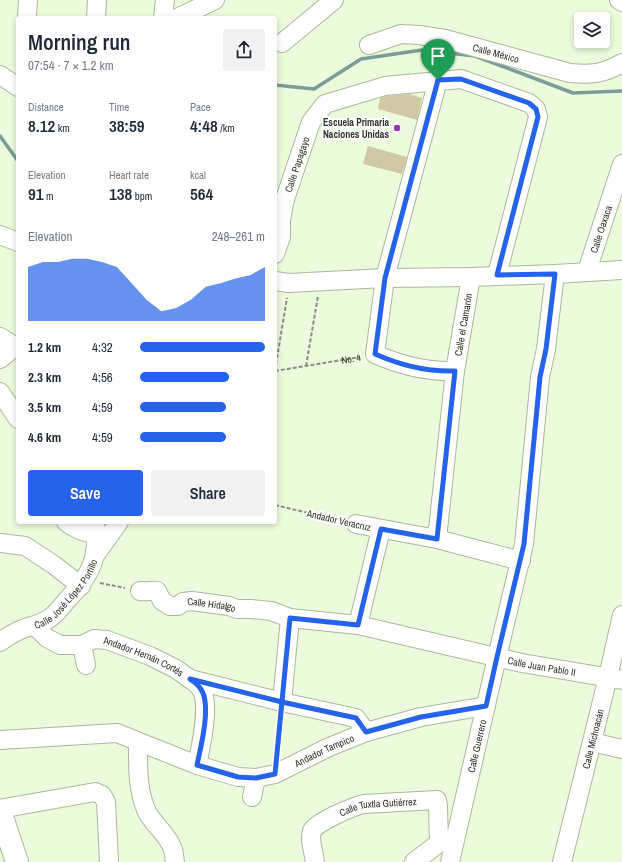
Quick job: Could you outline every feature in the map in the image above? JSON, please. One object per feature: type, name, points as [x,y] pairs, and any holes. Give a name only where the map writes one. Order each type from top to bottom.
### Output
[{"type":"main road","points":[[0,810],[4,838],[17,862]]},
{"type":"street","points":[[27,16],[28,0]]},
{"type":"street","points":[[96,16],[97,0]]},
{"type":"street","points":[[164,16],[165,0]]},
{"type":"street","points":[[181,16],[216,0]]},
{"type":"street","points":[[282,43],[334,0]]},
{"type":"street","name":"Calle México","points":[[369,45],[401,34],[420,35],[445,39],[570,73],[597,74],[612,69],[622,63]]},
{"type":"street","points":[[0,75],[16,86]]},
{"type":"street","name":"Calle Papagayo","points":[[277,248],[281,237],[281,220],[286,199],[311,122],[325,104],[385,86],[461,79],[529,103],[536,109],[538,117],[497,275]]},
{"type":"street","name":"No. 4","points":[[375,354],[385,278],[438,80]]},
{"type":"street","name":"Calle Oaxaca","points":[[587,271],[622,166]]},
{"type":"street","points":[[0,235],[16,241]]},
{"type":"street","points":[[282,282],[385,278],[471,277],[622,270]]},
{"type":"street","name":"Calle Guerrero","points":[[450,862],[497,657],[521,561],[524,544],[540,377],[546,349],[555,274]]},
{"type":"street","name":"Calle el Camarón","points":[[437,539],[455,371],[471,277]]},
{"type":"street","points":[[0,337],[16,348],[0,359]]},
{"type":"street","points":[[375,354],[395,363],[422,368],[455,371]]},
{"type":"street","points":[[0,392],[16,415]]},
{"type":"street","points":[[68,524],[76,530],[86,533],[95,528]]},
{"type":"street","points":[[96,554],[118,524]]},
{"type":"street","name":"Andador Veracruz","points":[[356,524],[437,539],[521,561]]},
{"type":"street","name":"Calle José López Portillo","points":[[0,642],[17,631],[35,626],[51,617],[83,582],[96,554],[95,528]]},
{"type":"street","points":[[358,625],[381,529]]},
{"type":"street","points":[[0,543],[25,546],[83,582]]},
{"type":"street","name":"Calle Hidalgo","points":[[140,591],[157,591],[162,601],[170,606],[178,606],[183,602],[192,601],[229,606],[237,610],[251,609],[271,611],[290,618]]},
{"type":"street","name":"Calle Michoacán","points":[[562,862],[592,742],[615,679],[622,614]]},
{"type":"street","points":[[282,702],[290,618]]},
{"type":"street","name":"Calle Juan Pablo II","points":[[290,618],[358,625],[522,663],[615,679]]},
{"type":"street","name":"Andador Hernán Cortés","points":[[35,626],[47,638],[60,645],[82,645],[94,639],[107,640],[150,656],[176,669],[190,679],[282,702],[356,718],[366,732]]},
{"type":"street","points":[[82,645],[86,665]]},
{"type":"street","points":[[190,679],[203,692],[205,711],[204,731],[197,765]]},
{"type":"street","name":"Andador Tampico","points":[[0,740],[117,733],[197,765],[238,777],[256,778],[275,774],[327,748],[366,732],[421,717],[486,706]]},
{"type":"street","points":[[138,742],[140,790],[148,812],[156,825],[165,834],[173,848],[175,862]]},
{"type":"street","points":[[592,742],[622,749]]},
{"type":"street","points":[[252,797],[256,778]]},
{"type":"street","points":[[0,810],[95,792],[98,793],[102,795],[106,802],[109,862]]},
{"type":"street","name":"Calle Tuxtla Gutiérrez","points":[[315,862],[311,836],[313,829],[353,806],[364,804],[437,800],[439,843]]},
{"type":"street","points":[[414,862],[439,843],[455,836]]},
{"type":"path","points":[[306,366],[320,281]]},
{"type":"path","name":"No. 4","points":[[277,346],[282,282]]},
{"type":"path","name":"No. 4","points":[[277,371],[375,354]]},
{"type":"path","name":"Andador Veracruz","points":[[277,505],[356,524]]},
{"type":"path","points":[[83,582],[140,591]]},
{"type":"path","points":[[275,774],[282,702]]},
{"type":"building","points":[[409,94],[422,98],[417,120],[378,109],[380,98]]},
{"type":"building","points":[[368,146],[407,157],[402,174],[363,164]]},
{"type":"waterway","points":[[277,85],[314,89],[361,59],[422,50],[475,56],[573,93],[622,91]]},
{"type":"waterway","points":[[0,136],[16,158]]},
{"type":"place","name":"Escuela Primaria Naciones Unidas","points":[[397,128]]},
{"type":"route","points":[[438,80],[385,278],[375,354],[395,363],[422,368],[455,371],[437,539],[381,529],[358,625],[290,618],[282,702],[275,774],[256,778],[238,777],[197,765],[204,731],[205,711],[203,692],[194,681],[190,679],[282,702],[356,718],[366,732],[421,717],[486,706],[524,544],[540,377],[546,349],[555,274],[497,275],[538,117],[536,109],[529,103],[461,79],[438,80]]}]
